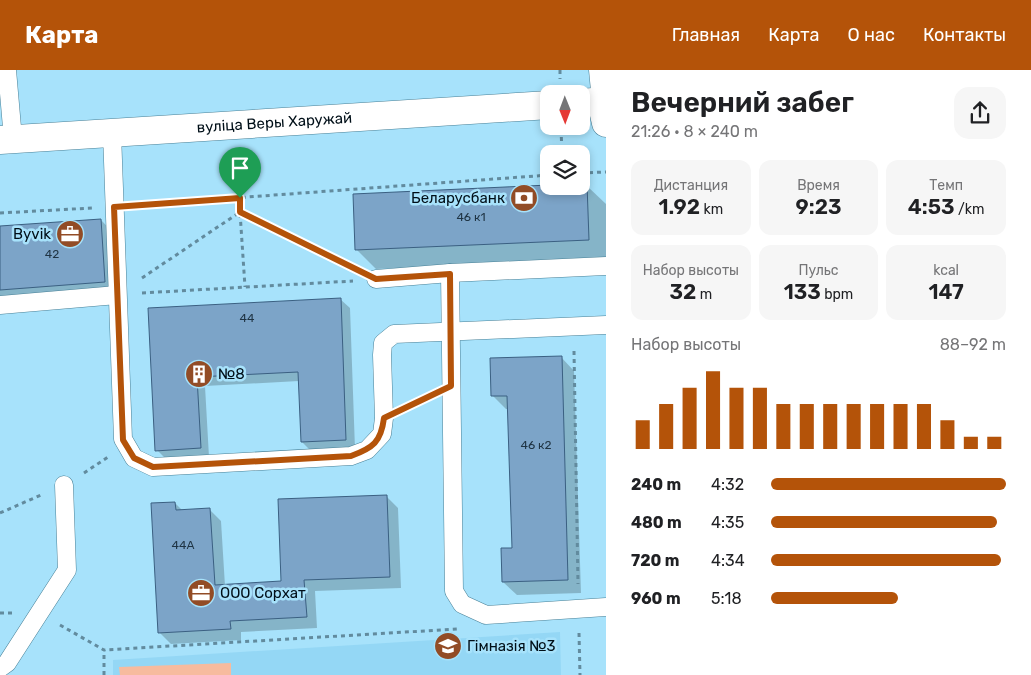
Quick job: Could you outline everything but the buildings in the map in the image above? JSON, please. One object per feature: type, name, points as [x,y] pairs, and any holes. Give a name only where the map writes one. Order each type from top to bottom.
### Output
[{"type":"main road","name":"вуліца Веры Харужай","points":[[6,139],[540,106]]},
{"type":"lane","points":[[6,139],[7,70]]},
{"type":"lane","points":[[598,70],[599,107]]},
{"type":"lane","points":[[112,133],[123,440],[134,458],[153,467],[351,456],[367,450],[382,434],[384,418],[383,344],[394,334],[606,325]]},
{"type":"lane","points":[[376,279],[606,266]]},
{"type":"lane","points":[[450,274],[449,332],[454,590],[462,604],[486,615],[606,606]]},
{"type":"lane","points":[[0,305],[117,295]]},
{"type":"lane","points":[[0,668],[7,663],[67,570],[64,485]]},
{"type":"path","points":[[590,173],[606,172]]},
{"type":"path","points":[[0,213],[114,207],[540,176]]},
{"type":"path","points":[[240,198],[246,287]]},
{"type":"path","points":[[240,212],[376,279]]},
{"type":"path","points":[[117,295],[240,212]]},
{"type":"path","points":[[117,295],[376,279]]},
{"type":"path","points":[[574,326],[580,675]]},
{"type":"path","points":[[384,418],[451,386]]},
{"type":"path","points":[[104,675],[104,650],[421,631]]},
{"type":"shaded area","name":"Гімназія №3","points":[[560,632],[561,675],[113,675],[113,660]]},
{"type":"shaded area","points":[[231,663],[231,675],[120,675],[119,667]]},
{"type":"place","name":"Беларусбанк","points":[[524,198]]},
{"type":"place","name":"Byvik","points":[[70,234]]},
{"type":"place","name":"№8","points":[[199,374]]},
{"type":"place","name":"ООО Сорхат","points":[[201,593]]},
{"type":"place","name":"Гімназія №3","points":[[448,646]]},
{"type":"route","points":[[240,198],[240,212],[376,279],[450,274],[449,332],[451,386],[384,418],[382,434],[367,450],[351,456],[153,467],[134,458],[123,440],[114,207],[240,198]]}]
